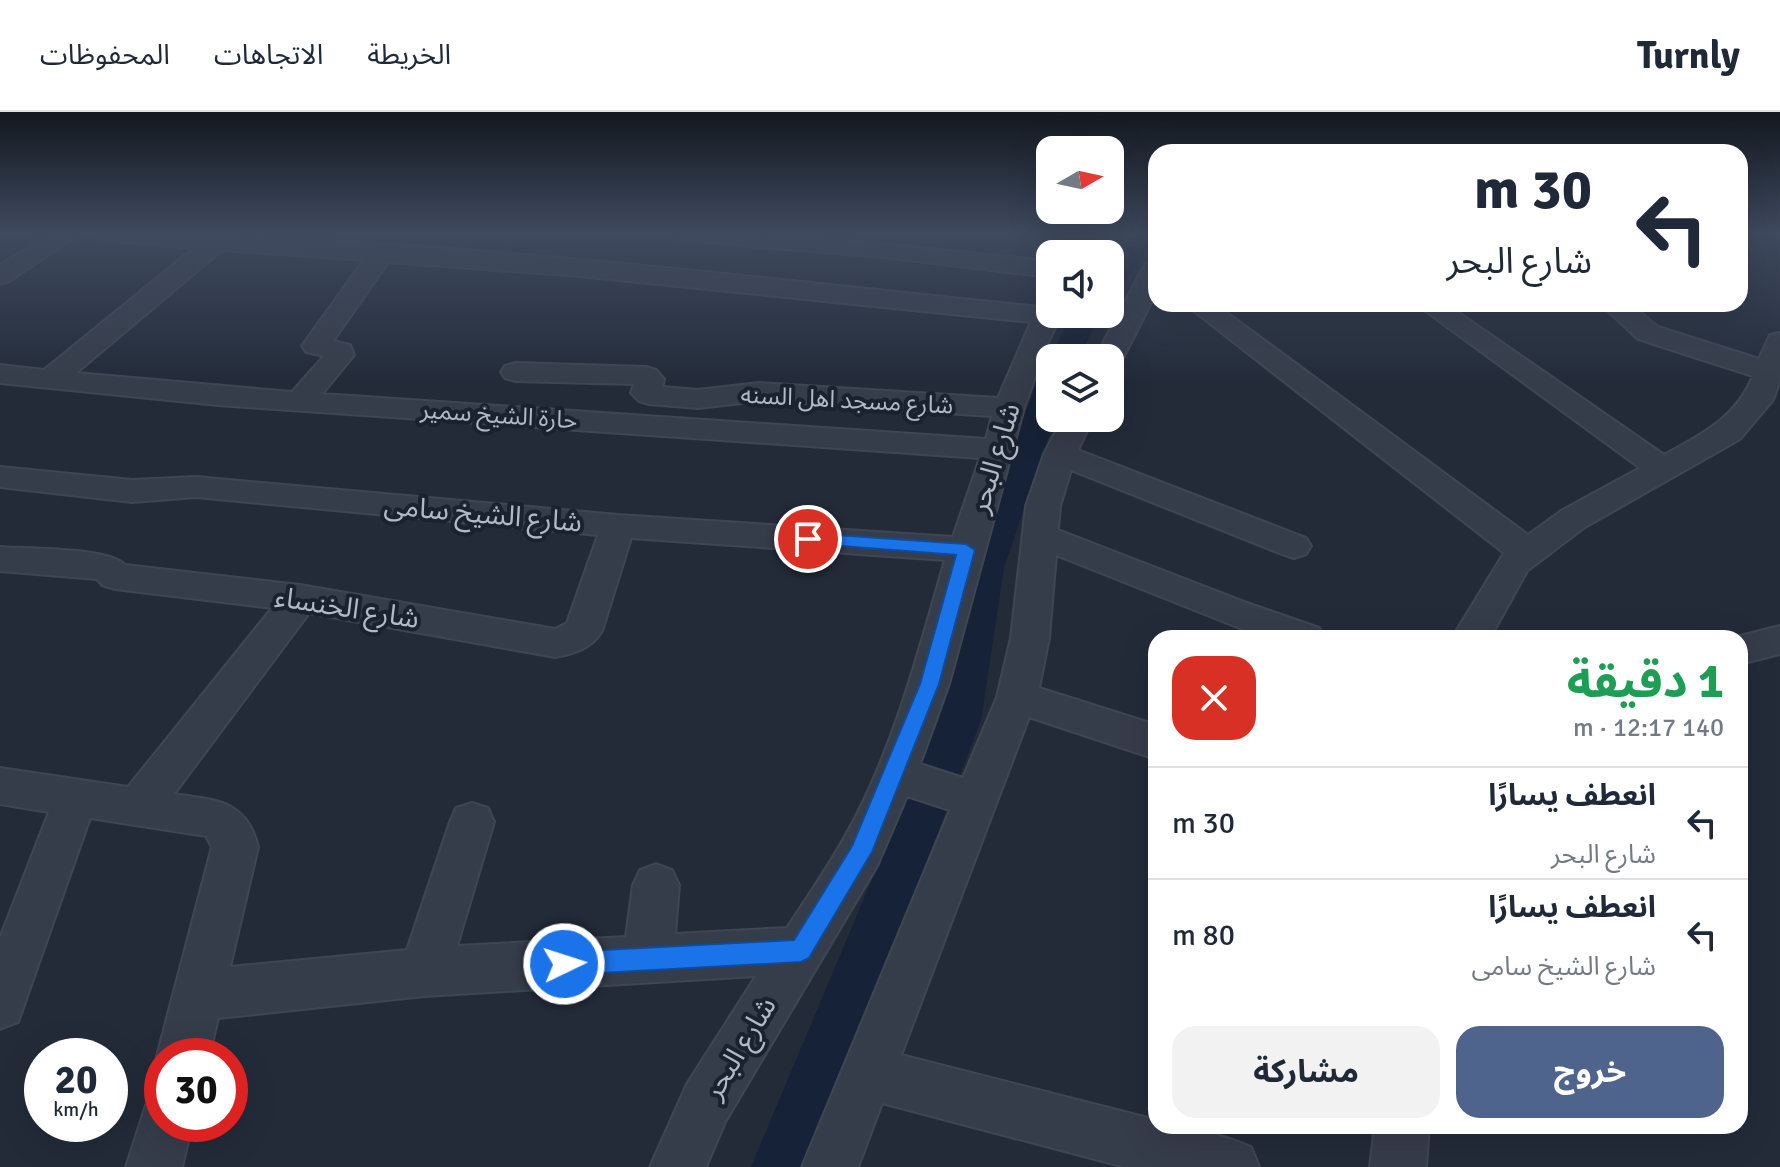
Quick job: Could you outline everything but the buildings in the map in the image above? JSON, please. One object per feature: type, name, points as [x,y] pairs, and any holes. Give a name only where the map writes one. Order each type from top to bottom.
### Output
[{"type":"street","points":[[51,379],[166,283]]},
{"type":"street","points":[[300,401],[340,355],[340,351],[316,346],[360,283]]},
{"type":"street","points":[[738,283],[1036,312]]},
{"type":"street","points":[[1116,344],[1148,283]]},
{"type":"street","points":[[1209,312],[1528,553]]},
{"type":"street","points":[[1440,312],[1663,469]]},
{"type":"street","points":[[1623,312],[1648,333],[1768,390]]},
{"type":"street","name":"شارع البحر","points":[[678,1167],[706,1103],[906,777],[966,550],[999,450],[1009,408],[1042,328]]},
{"type":"street","points":[[1476,630],[1514,563],[1573,519],[1729,432],[1768,390],[1780,341]]},
{"type":"street","name":"شارع مسجد اهل السنه","points":[[515,372],[646,376],[650,379],[646,393],[675,397],[708,398],[759,392],[1009,408]]},
{"type":"street","name":"حارة الشيخ سمير","points":[[0,374],[300,401],[999,450]]},
{"type":"street","points":[[830,1167],[869,1073],[967,797],[1017,697],[1030,638],[1038,535],[1050,479],[1069,436],[1294,546]]},
{"type":"street","name":"شارع الشيخ سامى","points":[[0,477],[132,491],[196,487],[618,526],[966,550]]},
{"type":"street","name":"شارع الخنساء","points":[[0,559],[103,567],[115,576],[300,598],[555,643],[566,641],[583,631],[618,526]]},
{"type":"street","points":[[1038,535],[1283,630]]},
{"type":"street","points":[[139,806],[300,598]]},
{"type":"street","points":[[1748,648],[1780,640]]},
{"type":"street","points":[[1017,697],[1148,739]]},
{"type":"street","points":[[906,777],[967,797]]},
{"type":"street","points":[[0,786],[210,818],[223,822],[232,832],[235,847],[188,1038]]},
{"type":"street","points":[[0,1004],[76,797]]},
{"type":"street","points":[[424,972],[472,822]]},
{"type":"street","points":[[648,959],[656,885]]},
{"type":"street","points":[[200,995],[424,972],[801,950]]},
{"type":"street","points":[[869,1073],[1231,1167]]},
{"type":"street","points":[[1398,1167],[1401,1134]]},
{"type":"street","points":[[154,1167],[160,1142]]},
{"type":"waterway","points":[[1071,344],[1079,328]]},
{"type":"waterway","points":[[781,1167],[960,720],[985,568],[1036,427]]},
{"type":"route","points":[[564,964],[801,950],[861,852],[929,684],[966,550],[808,539]]}]
